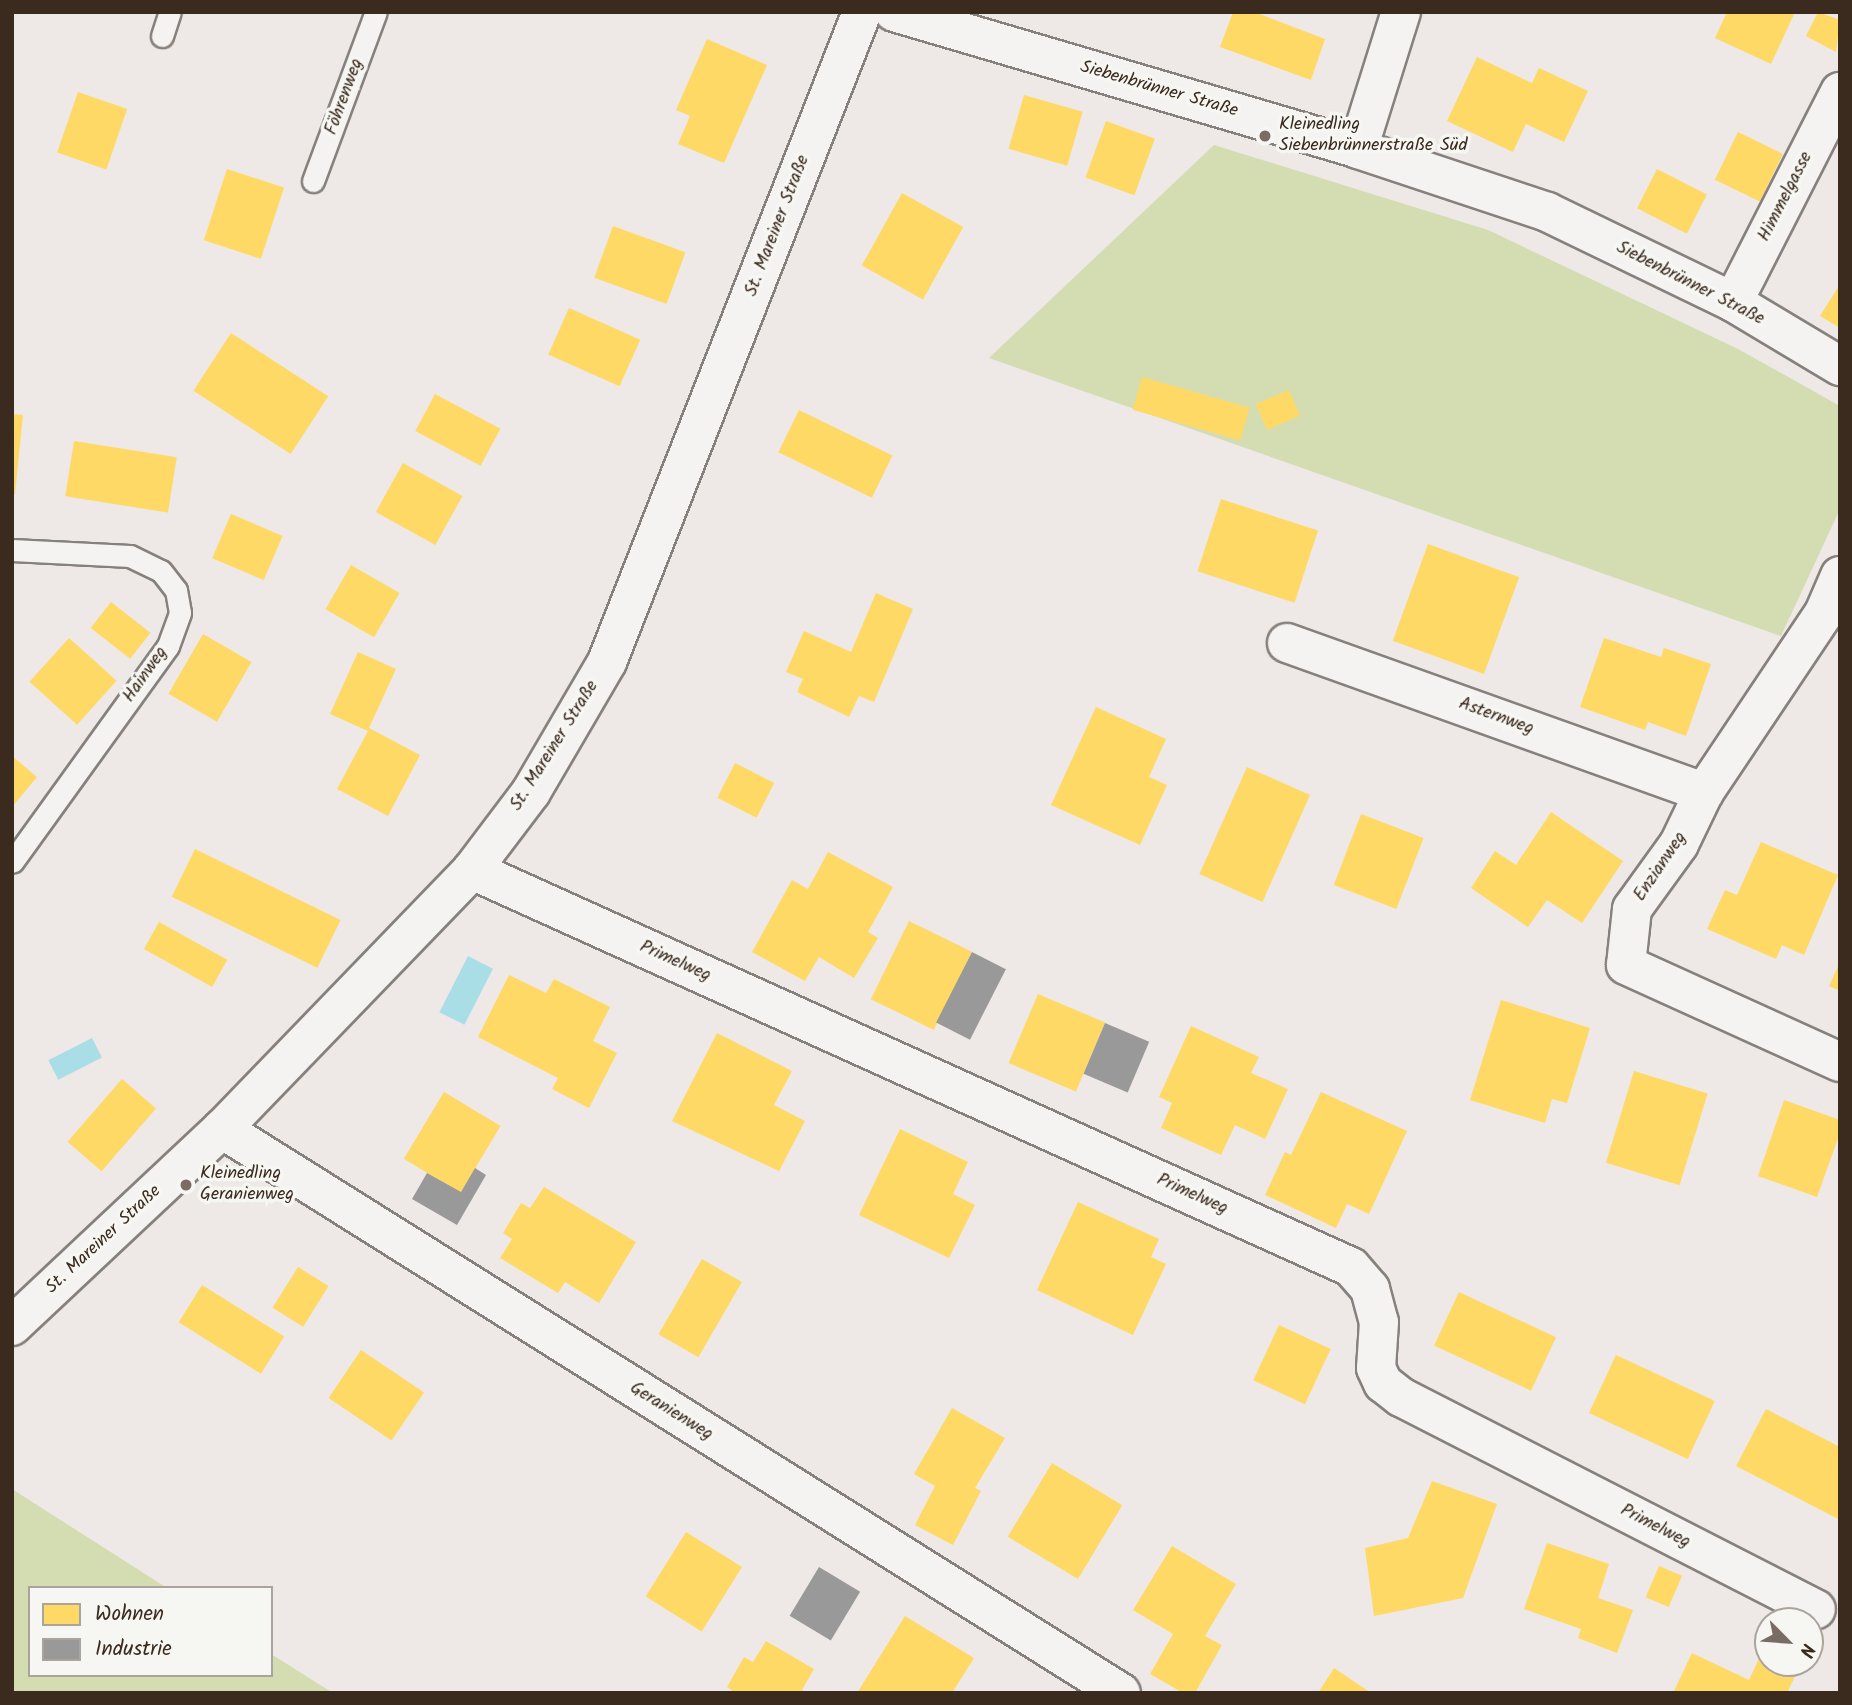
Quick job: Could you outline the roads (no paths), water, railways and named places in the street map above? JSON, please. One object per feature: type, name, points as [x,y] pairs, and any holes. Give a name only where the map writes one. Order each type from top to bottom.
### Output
[{"type":"street","name":"St. Mareiner Straße","points":[[12,1326],[222,1129],[472,870],[531,792],[607,662],[862,12]]},
{"type":"street","name":"Siebenbrünner Straße","points":[[894,12],[1358,149],[1547,212],[1733,302],[1840,366]]},
{"type":"street","points":[[1358,149],[1401,12]]},
{"type":"street","name":"Himmelgasse","points":[[1733,302],[1840,92]]},
{"type":"street","name":"Enzianweg","points":[[1840,576],[1824,613],[1704,792],[1679,844],[1632,909],[1626,965],[1840,1062]]},
{"type":"street","name":"Asternweg","points":[[1287,643],[1704,792]]},
{"type":"street","name":"Primelweg","points":[[472,870],[1351,1267],[1370,1289],[1379,1322],[1376,1368],[1383,1383],[1401,1397],[1812,1607]]},
{"type":"street","name":"Geranienweg","points":[[222,1129],[1121,1693]]},
{"type":"lane","points":[[162,36],[170,12]]},
{"type":"lane","name":"Föhrenweg","points":[[313,181],[376,12]]},
{"type":"lane","name":"Hainweg","points":[[12,550],[130,556],[161,571],[176,590],[180,613],[168,646],[12,862]]},
{"type":"water","points":[[468,956],[493,969],[464,1025],[439,1012]]},
{"type":"water","points":[[92,1038],[102,1058],[58,1080],[48,1060]]},
{"type":"place","name":"Kleinedling Siebenbrünnerstraße Süd","points":[[1265,136]]},
{"type":"place","name":"Kleinedling Geranienweg","points":[[186,1185]]}]
